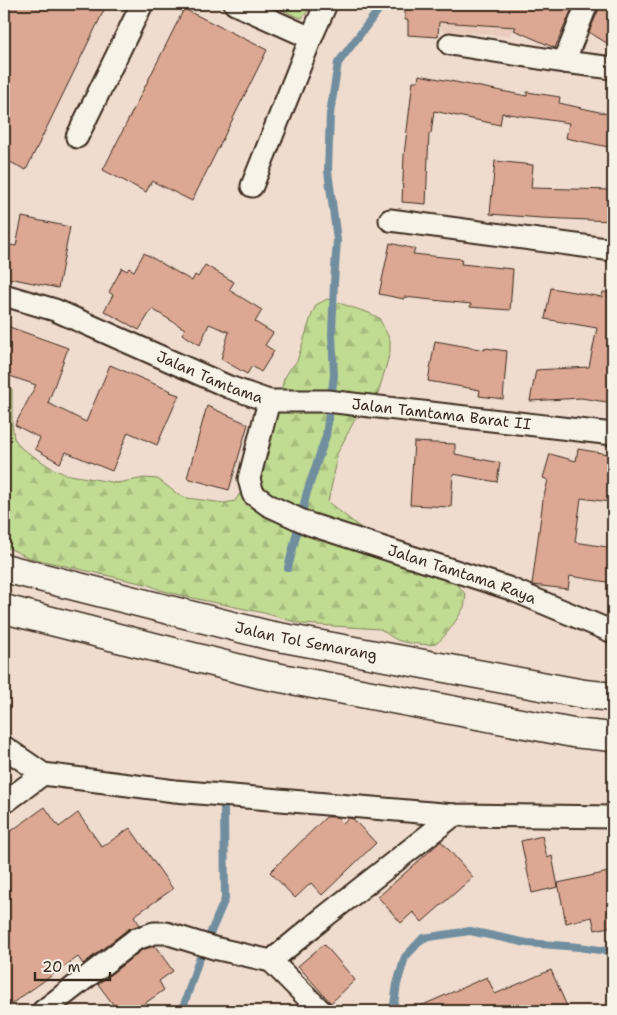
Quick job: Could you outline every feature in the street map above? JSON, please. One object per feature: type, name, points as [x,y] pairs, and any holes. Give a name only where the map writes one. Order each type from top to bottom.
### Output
[{"type":"highway","name":"Jalan Tol Semarang","points":[[4,568],[268,635],[584,694],[613,697]]},
{"type":"highway","points":[[4,609],[260,674],[573,733],[613,737]]},
{"type":"street","points":[[77,137],[142,4]]},
{"type":"street","points":[[235,4],[311,38]]},
{"type":"street","points":[[252,186],[326,4]]},
{"type":"street","points":[[564,62],[588,4]]},
{"type":"street","points":[[450,44],[613,68]]},
{"type":"street","points":[[390,220],[613,250]]},
{"type":"street","name":"Jalan Tamtama","points":[[4,295],[54,310],[229,387],[269,401],[249,479],[253,494],[268,505],[300,521]]},
{"type":"street","name":"Jalan Tamtama Barat II","points":[[269,401],[330,402],[613,434]]},
{"type":"street","name":"Jalan Tamtama Raya","points":[[300,521],[508,588],[613,632]]},
{"type":"street","points":[[4,747],[43,774],[175,791],[454,815],[613,817]]},
{"type":"street","points":[[4,803],[43,774]]},
{"type":"street","points":[[271,961],[454,815]]},
{"type":"street","points":[[43,1011],[136,939],[154,933],[166,933],[183,937],[214,948],[271,961],[321,1011]]},
{"type":"shaded area","points":[[416,4],[514,4],[513,28],[509,36],[441,31],[441,16],[419,15]]},
{"type":"green space","points":[[270,4],[310,4],[308,11],[302,18]]},
{"type":"green space","points":[[327,299],[379,318],[390,340],[390,351],[377,397],[365,400],[337,454],[328,502],[361,528],[427,568],[452,578],[466,595],[462,611],[439,642],[432,645],[403,642],[380,629],[302,624],[264,613],[183,596],[149,585],[30,558],[4,546],[4,386],[12,389],[14,438],[21,448],[53,469],[65,474],[117,483],[145,478],[158,479],[176,493],[187,498],[224,503],[235,501],[264,456],[284,379],[297,361],[316,305]]},
{"type":"building","points":[[4,4],[107,4],[26,170],[4,159]]},
{"type":"building","points":[[405,4],[574,4],[555,48],[514,30],[516,27],[439,22],[438,37],[408,35],[408,20],[405,20]]},
{"type":"building","points":[[599,4],[613,4],[613,47],[589,32],[599,9]]},
{"type":"building","points":[[184,9],[267,50],[192,201],[152,181],[146,192],[103,170]]},
{"type":"building","points":[[419,75],[527,96],[527,92],[560,97],[559,103],[613,115],[613,148],[566,138],[569,123],[502,113],[500,125],[434,111],[431,134],[429,133],[426,204],[402,202],[404,155],[413,81],[418,81]]},
{"type":"building","points":[[495,161],[533,165],[531,188],[613,190],[613,221],[490,214]]},
{"type":"building","points":[[22,217],[70,227],[58,288],[4,277],[4,244],[16,246]]},
{"type":"building","points":[[390,243],[415,249],[413,254],[462,259],[461,264],[513,269],[510,310],[470,307],[471,304],[404,297],[404,299],[379,294]]},
{"type":"building","points":[[144,253],[192,281],[195,275],[198,277],[205,265],[234,282],[229,290],[262,310],[255,322],[273,333],[265,345],[274,351],[261,372],[252,366],[247,374],[221,359],[229,332],[209,324],[200,345],[182,334],[185,329],[152,309],[139,330],[104,311],[113,295],[109,292],[122,268],[127,271],[129,268],[134,271]]},
{"type":"building","points":[[551,288],[602,297],[603,292],[613,293],[613,403],[581,398],[530,401],[536,370],[589,367],[597,328],[545,319]]},
{"type":"building","points":[[4,325],[68,348],[48,403],[86,422],[110,365],[179,395],[157,445],[128,432],[112,471],[66,452],[60,463],[35,449],[40,438],[15,425],[36,385],[4,374]]},
{"type":"building","points":[[435,341],[485,350],[485,348],[507,351],[503,399],[479,396],[480,390],[428,381]]},
{"type":"building","points":[[207,406],[248,424],[229,490],[187,478]]},
{"type":"building","points":[[414,442],[455,444],[455,454],[500,463],[497,482],[453,474],[451,507],[410,505]]},
{"type":"building","points":[[578,449],[613,455],[613,485],[610,502],[581,498],[575,542],[613,548],[613,583],[570,576],[568,589],[532,585],[543,500],[548,480],[543,478],[550,454],[576,461]]},
{"type":"building","points":[[45,807],[59,827],[78,813],[102,847],[130,828],[173,889],[134,916],[140,925],[128,929],[83,964],[78,957],[4,1009],[4,836]]},
{"type":"building","points":[[326,817],[337,817],[343,823],[348,818],[353,819],[376,843],[322,895],[311,883],[295,898],[270,872]]},
{"type":"building","points":[[542,836],[547,858],[552,856],[558,887],[532,893],[521,841]]},
{"type":"building","points":[[441,841],[473,877],[422,922],[413,912],[401,923],[378,897]]},
{"type":"building","points":[[613,871],[613,926],[595,930],[592,917],[566,923],[558,883]]},
{"type":"building","points":[[324,944],[355,980],[331,1003],[298,966]]},
{"type":"building","points":[[155,946],[173,971],[159,981],[164,990],[134,1011],[118,1011],[98,984],[142,950]]},
{"type":"building","points":[[551,970],[569,1011],[409,1011],[487,977],[495,994]]},
{"type":"waterway","points":[[288,568],[307,492],[326,436],[334,375],[332,334],[337,240],[328,171],[330,114],[338,63],[383,4]]},
{"type":"waterway","points":[[182,1011],[198,962],[225,899],[224,808]]},
{"type":"waterway","points":[[393,1011],[397,984],[405,957],[423,938],[470,931],[527,943],[613,952]]}]
